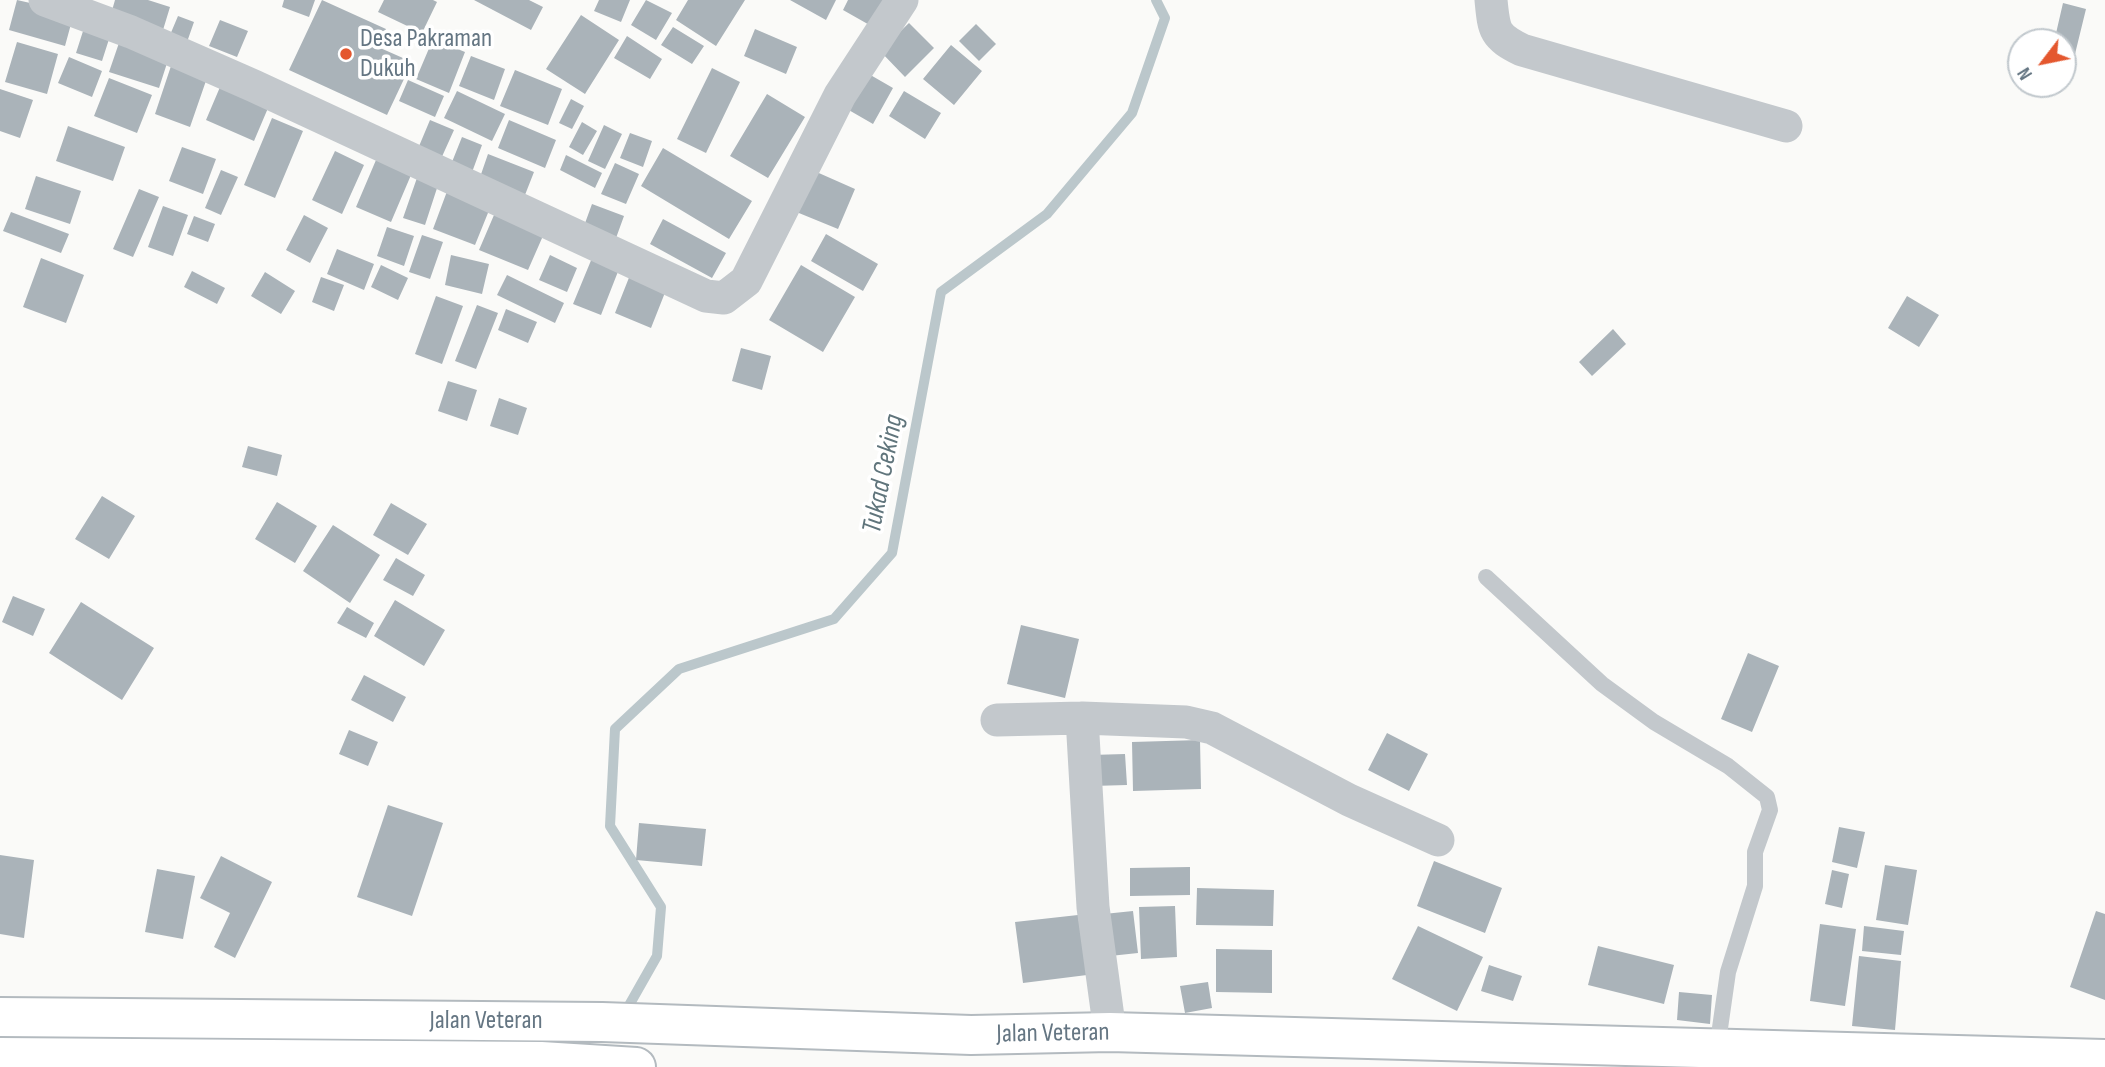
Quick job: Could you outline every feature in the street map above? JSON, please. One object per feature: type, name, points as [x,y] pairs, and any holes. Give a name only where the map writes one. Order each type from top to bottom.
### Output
[{"type":"main road","name":"Jalan Veteran","points":[[0,1017],[732,1025],[971,1051],[1110,1032],[2105,1059]]},
{"type":"main road","name":"Jalan Veteran","points":[[0,1057],[541,1061],[636,1067]]},
{"type":"street","points":[[45,0],[131,32],[706,296],[724,298],[746,281],[834,106],[902,0]]},
{"type":"street","points":[[1491,0],[1496,32],[1505,41],[1522,50],[1786,126]]},
{"type":"street","points":[[1082,718],[1093,907],[1110,1032]]},
{"type":"street","points":[[997,720],[1082,718],[1186,722],[1212,728],[1349,800],[1438,840]]},
{"type":"lane","points":[[1486,577],[1602,684],[1654,722],[1728,766],[1767,797],[1770,810],[1755,852],[1755,886],[1743,934],[1728,972],[1717,1049]]},
{"type":"building","points":[[17,0],[74,13],[65,46],[9,30]]},
{"type":"building","points":[[115,0],[148,0],[170,7],[163,30],[111,14]]},
{"type":"building","points":[[284,0],[315,0],[309,17],[282,7]]},
{"type":"building","name":"Desa Pakraman Dukuh","points":[[322,0],[386,29],[378,47],[412,62],[387,115],[289,70]]},
{"type":"building","points":[[384,0],[437,2],[422,33],[378,12]]},
{"type":"building","points":[[474,0],[529,0],[543,7],[531,30]]},
{"type":"building","points":[[599,0],[630,0],[621,22],[594,11]]},
{"type":"building","points":[[646,0],[672,13],[656,40],[631,25]]},
{"type":"building","points":[[688,0],[745,0],[716,46],[676,20]]},
{"type":"building","points":[[790,0],[836,0],[826,20]]},
{"type":"building","points":[[848,0],[887,0],[873,27],[843,10]]},
{"type":"building","points":[[2063,3],[2086,9],[2077,46],[2077,28],[2057,28]]},
{"type":"building","points":[[581,15],[619,40],[585,94],[546,69]]},
{"type":"building","points":[[178,16],[194,22],[187,42],[170,35]]},
{"type":"building","points":[[220,20],[248,31],[237,57],[209,46]]},
{"type":"building","points":[[909,23],[934,48],[905,77],[880,51]]},
{"type":"building","points":[[976,24],[996,44],[979,61],[959,41]]},
{"type":"building","points":[[673,27],[704,46],[692,64],[661,45]]},
{"type":"building","points":[[84,28],[110,36],[102,61],[76,53]]},
{"type":"building","points":[[755,29],[797,47],[786,74],[744,56]]},
{"type":"building","points":[[627,36],[662,59],[650,79],[614,58]]},
{"type":"building","points":[[433,39],[465,52],[449,93],[416,79]]},
{"type":"building","points":[[120,40],[169,57],[159,88],[109,72]]},
{"type":"building","points":[[17,42],[58,54],[47,94],[5,82]]},
{"type":"building","points":[[951,45],[982,71],[954,105],[923,79]]},
{"type":"building","points":[[471,56],[505,69],[494,100],[459,86]]},
{"type":"building","points":[[69,57],[102,71],[92,97],[58,83]]},
{"type":"building","points":[[172,63],[208,75],[190,127],[155,114]]},
{"type":"building","points":[[712,68],[740,82],[706,153],[677,139]]},
{"type":"building","points":[[515,70],[562,89],[548,125],[500,106]]},
{"type":"building","points":[[867,73],[893,88],[873,124],[847,109]]},
{"type":"building","points":[[109,78],[152,95],[137,133],[94,116]]},
{"type":"building","points":[[223,80],[271,101],[254,141],[206,120]]},
{"type":"building","points":[[408,80],[444,96],[435,117],[399,101]]},
{"type":"building","points":[[0,89],[33,100],[20,138],[0,131]]},
{"type":"building","points":[[457,91],[505,114],[492,141],[444,118]]},
{"type":"building","points":[[904,91],[941,113],[925,139],[889,116]]},
{"type":"building","points":[[767,94],[805,117],[768,178],[730,156]]},
{"type":"building","points":[[571,99],[584,106],[572,129],[559,123]]},
{"type":"building","points":[[272,118],[303,131],[275,198],[244,185]]},
{"type":"building","points":[[430,120],[454,130],[440,161],[417,151]]},
{"type":"building","points":[[509,120],[556,140],[545,168],[498,148]]},
{"type":"building","points":[[582,122],[597,131],[583,155],[569,147]]},
{"type":"building","points":[[604,125],[622,134],[605,169],[588,161]]},
{"type":"building","points":[[68,126],[125,147],[113,181],[56,161]]},
{"type":"building","points":[[630,133],[652,141],[643,167],[620,158]]},
{"type":"building","points":[[462,137],[482,145],[471,175],[450,167]]},
{"type":"building","points":[[182,147],[216,159],[203,194],[169,181]]},
{"type":"building","points":[[663,148],[752,201],[729,239],[641,186]]},
{"type":"building","points":[[335,151],[364,165],[342,214],[312,200]]},
{"type":"building","points":[[488,154],[534,172],[523,200],[478,183]]},
{"type":"building","points":[[566,155],[602,173],[595,188],[560,170]]},
{"type":"building","points":[[376,160],[411,175],[391,222],[356,207]]},
{"type":"building","points":[[615,163],[639,174],[626,204],[601,194]]},
{"type":"building","points":[[221,170],[238,177],[221,215],[205,208]]},
{"type":"building","points":[[812,170],[855,189],[838,229],[794,211]]},
{"type":"building","points":[[418,175],[439,182],[425,225],[403,218]]},
{"type":"building","points":[[36,176],[81,191],[70,224],[25,209]]},
{"type":"building","points":[[449,186],[492,203],[475,245],[433,229]]},
{"type":"building","points":[[139,189],[159,197],[133,257],[113,249]]},
{"type":"building","points":[[592,204],[624,216],[616,238],[584,226]]},
{"type":"building","points":[[163,206],[188,215],[173,256],[148,247]]},
{"type":"building","points":[[497,208],[546,229],[528,270],[479,250]]},
{"type":"building","points":[[11,212],[69,234],[61,253],[3,231]]},
{"type":"building","points":[[304,215],[328,228],[310,263],[286,250]]},
{"type":"building","points":[[194,216],[215,224],[208,242],[187,234]]},
{"type":"building","points":[[663,219],[726,253],[712,278],[650,244]]},
{"type":"building","points":[[387,227],[414,236],[404,266],[377,256]]},
{"type":"building","points":[[826,234],[878,264],[863,291],[811,261]]},
{"type":"building","points":[[422,235],[443,242],[430,279],[409,272]]},
{"type":"building","points":[[337,249],[374,264],[364,290],[327,274]]},
{"type":"building","points":[[451,255],[489,264],[482,294],[445,285]]},
{"type":"building","points":[[550,255],[577,268],[567,292],[539,280]]},
{"type":"building","points":[[41,258],[84,275],[66,323],[23,307]]},
{"type":"building","points":[[592,258],[619,269],[601,315],[573,304]]},
{"type":"building","points":[[381,265],[408,278],[398,300],[371,287]]},
{"type":"building","points":[[801,265],[855,297],[823,352],[769,320]]},
{"type":"building","points":[[632,270],[668,285],[651,328],[615,313]]},
{"type":"building","points":[[192,271],[225,288],[217,304],[184,287]]},
{"type":"building","points":[[265,272],[295,291],[281,314],[251,296]]},
{"type":"building","points":[[507,275],[564,303],[555,323],[497,295]]},
{"type":"building","points":[[321,277],[344,285],[334,311],[312,302]]},
{"type":"building","points":[[436,296],[463,306],[442,364],[415,354]]},
{"type":"building","points":[[1907,296],[1939,315],[1919,347],[1888,328]]},
{"type":"building","points":[[477,305],[498,313],[476,369],[455,361]]},
{"type":"building","points":[[506,309],[537,322],[528,343],[498,330]]},
{"type":"building","points":[[1613,329],[1626,344],[1592,376],[1579,362]]},
{"type":"building","points":[[741,348],[771,356],[762,390],[732,381]]},
{"type":"building","points":[[448,381],[477,390],[467,421],[438,411]]},
{"type":"building","points":[[499,398],[527,408],[518,435],[490,426]]},
{"type":"building","points":[[248,446],[282,455],[277,476],[242,467]]},
{"type":"building","points":[[102,496],[135,516],[109,559],[75,539]]},
{"type":"building","points":[[277,502],[317,526],[295,563],[255,539]]},
{"type":"building","points":[[391,503],[427,524],[408,555],[373,535]]},
{"type":"building","points":[[333,525],[380,555],[350,603],[303,571]]},
{"type":"building","points":[[396,558],[425,575],[413,596],[383,580]]},
{"type":"building","points":[[13,596],[45,609],[33,636],[2,622]]},
{"type":"building","points":[[395,600],[445,630],[424,666],[374,636]]},
{"type":"building","points":[[81,602],[154,648],[122,700],[49,653]]},
{"type":"building","points":[[347,607],[374,623],[366,638],[337,623]]},
{"type":"building","points":[[1021,625],[1079,639],[1065,698],[1007,684]]},
{"type":"building","points":[[1748,653],[1779,666],[1752,732],[1721,719]]},
{"type":"building","points":[[364,675],[406,697],[393,722],[351,700]]},
{"type":"building","points":[[349,730],[378,742],[368,766],[339,754]]},
{"type":"building","points":[[1387,733],[1428,754],[1409,791],[1368,770]]},
{"type":"building","points":[[1200,740],[1201,789],[1133,791],[1132,742]]},
{"type":"building","points":[[1125,754],[1127,785],[1092,786],[1091,755]]},
{"type":"building","points":[[388,805],[443,823],[412,916],[357,897]]},
{"type":"building","points":[[639,823],[706,829],[702,866],[636,860]]},
{"type":"building","points":[[1839,827],[1865,832],[1857,868],[1832,862]]},
{"type":"building","points":[[0,855],[34,860],[24,938],[0,934]]},
{"type":"building","points":[[221,856],[272,882],[235,958],[214,947],[230,913],[200,898]]},
{"type":"building","points":[[1434,861],[1502,888],[1485,933],[1417,906]]},
{"type":"building","points":[[1885,865],[1917,870],[1908,925],[1876,920]]},
{"type":"building","points":[[1190,867],[1190,895],[1130,896],[1130,868]]},
{"type":"building","points":[[157,869],[195,876],[183,939],[145,932]]},
{"type":"building","points":[[1832,870],[1849,874],[1842,908],[1825,904]]},
{"type":"building","points":[[1197,888],[1274,890],[1273,926],[1196,925]]},
{"type":"building","points":[[1175,906],[1177,957],[1141,959],[1139,907]]},
{"type":"building","points":[[1133,911],[1138,953],[1110,956],[1104,914]]},
{"type":"building","points":[[2096,911],[2105,914],[2105,1000],[2070,987]]},
{"type":"building","points":[[1078,915],[1087,975],[1023,983],[1015,922]]},
{"type":"building","points":[[1820,924],[1856,929],[1845,1006],[1810,1001]]},
{"type":"building","points":[[1418,926],[1483,957],[1457,1011],[1392,979]]},
{"type":"building","points":[[1864,926],[1904,931],[1901,955],[1862,951]]},
{"type":"building","points":[[1598,946],[1674,965],[1664,1004],[1588,985]]},
{"type":"building","points":[[1216,949],[1272,950],[1272,993],[1216,992]]},
{"type":"building","points":[[1859,956],[1901,961],[1895,1030],[1852,1026]]},
{"type":"building","points":[[1489,965],[1522,976],[1513,1001],[1481,991]]},
{"type":"building","points":[[1208,982],[1212,1008],[1185,1013],[1180,986]]},
{"type":"building","points":[[1679,992],[1712,995],[1710,1024],[1677,1020]]},
{"type":"waterway","name":"Tukad Ceking","points":[[623,1016],[657,956],[661,907],[610,826],[615,729],[679,669],[834,619],[892,553],[941,292],[1047,214],[1132,113],[1165,18],[1156,0]]},
{"type":"place","name":"Desa Pakraman Dukuh","points":[[346,54]]}]
